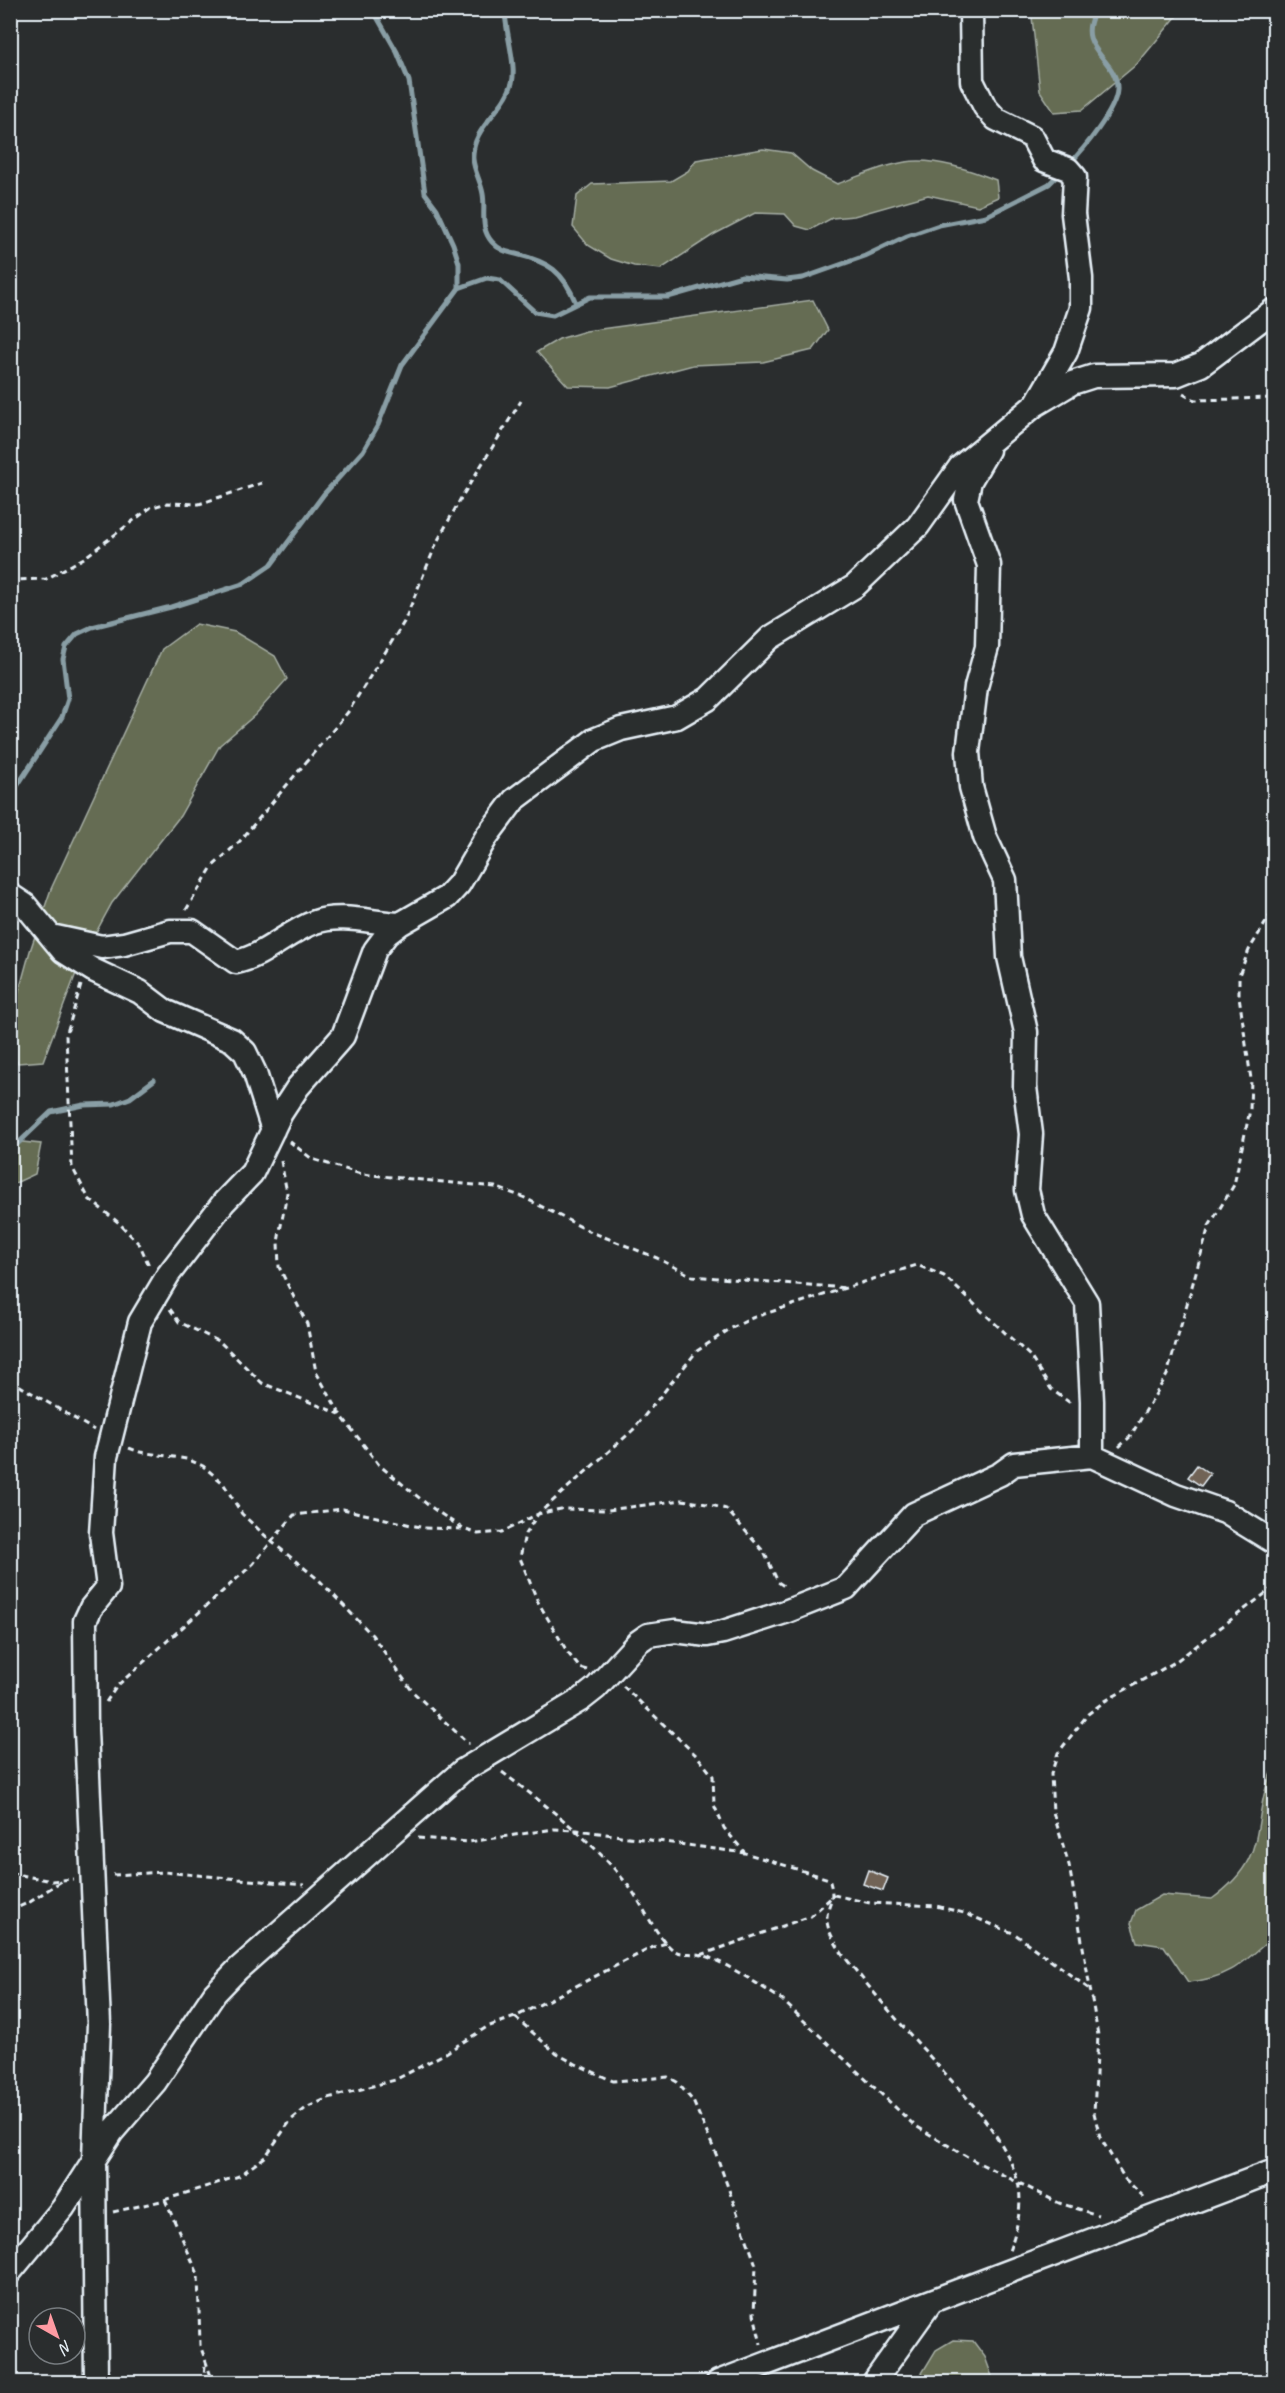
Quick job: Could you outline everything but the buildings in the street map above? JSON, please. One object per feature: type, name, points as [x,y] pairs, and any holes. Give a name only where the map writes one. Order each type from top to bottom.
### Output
[{"type":"street","points":[[971,10],[972,81],[985,107],[996,119],[1032,137],[1044,160],[1068,169],[1075,177],[1073,214],[1081,278],[1081,308],[1066,352],[1035,405]]},
{"type":"street","points":[[96,2382],[94,2160],[99,2024],[92,1876],[85,1622],[91,1608],[108,1587],[101,1533],[106,1457],[140,1322],[159,1290],[224,1202],[252,1173],[298,1087],[343,1036],[375,950],[400,924],[447,897],[459,884],[487,836],[514,800],[594,740],[621,729],[677,717],[708,699],[770,638],[855,586],[918,526],[960,467],[1035,405],[1072,383],[1094,376],[1176,375],[1201,365],[1275,310]]},
{"type":"street","points":[[994,440],[970,481],[966,500],[989,565],[987,647],[976,687],[968,752],[971,787],[985,837],[1005,880],[1008,957],[1026,1032],[1025,1087],[1031,1134],[1027,1190],[1033,1215],[1087,1304],[1092,1456]]},
{"type":"street","points":[[10,895],[25,905],[63,951],[87,966],[140,992],[165,1011],[232,1040],[245,1053],[255,1073],[273,1130]]},
{"type":"street","points":[[51,936],[102,947],[124,944],[170,931],[192,932],[236,962],[250,959],[316,921],[342,918],[400,924]]},
{"type":"street","points":[[10,2272],[63,2208],[112,2132],[155,2082],[215,1993],[238,1969],[462,1771],[582,1699],[648,1635],[675,1632],[707,1635],[785,1612],[846,1587],[914,1514],[1000,1474],[1014,1464],[1092,1456],[1176,1495],[1225,1512],[1275,1542]]},
{"type":"street","points":[[718,2382],[1275,2171]]},
{"type":"street","points":[[874,2382],[931,2302]]},
{"type":"path","points":[[1152,376],[1195,400],[1275,398]]},
{"type":"path","points":[[170,931],[212,867],[240,841],[348,712],[404,622],[437,543],[461,498],[521,401]]},
{"type":"path","points":[[10,580],[46,579],[84,558],[150,508],[167,503],[199,504],[262,483]]},
{"type":"path","points":[[1092,1456],[1121,1446],[1130,1437],[1167,1375],[1209,1226],[1234,1185],[1250,1099],[1251,1079],[1239,996],[1239,975],[1249,950],[1275,909]]},
{"type":"path","points":[[87,966],[66,1036],[72,1167],[89,1199],[119,1223],[140,1245],[159,1290],[179,1322],[220,1342],[261,1383],[340,1414]]},
{"type":"path","points":[[273,1130],[312,1159],[361,1174],[495,1187],[523,1197],[589,1231],[657,1258],[692,1276],[850,1288]]},
{"type":"path","points":[[273,1130],[287,1193],[278,1242],[279,1267],[307,1324],[316,1372],[340,1414],[379,1465],[428,1505],[464,1529],[478,1534],[502,1532],[538,1514],[561,1509],[608,1510],[682,1500],[726,1509],[764,1552],[778,1582],[795,1594],[819,1599]]},
{"type":"path","points":[[745,1853],[724,1828],[714,1805],[713,1776],[698,1757],[622,1685],[580,1668],[568,1653],[538,1602],[520,1558],[525,1534],[538,1514],[633,1430],[697,1351],[730,1329],[752,1318],[917,1265],[932,1269],[944,1276],[1030,1356],[1051,1389],[1092,1420],[1121,1446]]},
{"type":"path","points":[[10,1380],[110,1441],[140,1452],[187,1460],[203,1466],[223,1483],[242,1514],[319,1580],[372,1635],[413,1692],[483,1757],[578,1830],[630,1888],[673,1950],[686,1955],[701,1955],[811,1916],[834,1895]]},
{"type":"path","points":[[105,1703],[117,1686],[253,1564],[294,1515],[343,1509],[424,1528],[464,1529]]},
{"type":"path","points":[[1166,2212],[1143,2196],[1125,2179],[1100,2138],[1094,2113],[1098,2035],[1069,1865],[1053,1812],[1051,1774],[1058,1753],[1074,1730],[1097,1707],[1175,1662],[1275,1587]]},
{"type":"path","points":[[416,1838],[469,1842],[554,1829],[578,1830],[745,1853],[829,1879],[834,1895],[827,1918],[829,1929],[843,1955],[982,2116],[1018,2181],[1017,2228],[1008,2252]]},
{"type":"path","points":[[10,1873],[52,1881],[164,1872],[330,1887]]},
{"type":"path","points":[[10,1911],[30,1902],[64,1880]]},
{"type":"path","points":[[834,1895],[870,1903],[936,1906],[964,1913],[1015,1934],[1092,1991]]},
{"type":"path","points":[[95,2216],[165,2200],[239,2176],[265,2157],[291,2120],[306,2108],[328,2098],[395,2080],[444,2054],[487,2027],[515,2017],[666,1942]]},
{"type":"path","points":[[701,1955],[759,1984],[782,2000],[914,2125],[971,2159],[1059,2203],[1095,2216],[1107,2215]]},
{"type":"path","points":[[515,2017],[557,2054],[576,2064],[613,2081],[668,2077],[677,2082],[693,2101],[716,2154],[756,2265],[754,2313],[767,2364]]},
{"type":"path","points":[[165,2200],[198,2274],[200,2345],[205,2365],[213,2382]]},
{"type":"path","points":[[203,2382],[205,2365]]},
{"type":"green space","points":[[1035,10],[1181,11],[1137,64],[1082,110],[1054,112],[1040,91],[1032,17]]},
{"type":"green space","points":[[763,149],[791,153],[812,171],[837,184],[898,163],[929,161],[968,170],[996,180],[998,197],[978,206],[928,195],[854,216],[832,218],[810,230],[796,226],[785,214],[755,213],[713,235],[661,269],[634,266],[611,259],[588,245],[573,227],[577,196],[592,184],[671,181],[688,171],[696,160]]},
{"type":"green space","points":[[813,300],[828,330],[813,350],[763,362],[693,365],[610,387],[568,386],[537,352],[559,339],[586,331]]},
{"type":"green space","points":[[196,624],[235,632],[275,656],[287,679],[255,715],[220,745],[180,816],[112,903],[81,960],[43,1061],[18,1063],[11,1053],[11,1020],[30,951],[51,889],[162,649]]},
{"type":"green space","points":[[13,1141],[41,1144],[35,1174],[11,1185],[11,1143]]},
{"type":"green space","points":[[1274,1766],[1274,1936],[1235,1968],[1215,1977],[1188,1982],[1164,1946],[1137,1942],[1131,1923],[1136,1910],[1162,1895],[1212,1899],[1231,1883],[1244,1868],[1252,1853],[1266,1786]]},
{"type":"green space","points":[[953,2340],[973,2341],[985,2357],[994,2382],[920,2382],[919,2378],[936,2350]]},
{"type":"waterway","points":[[373,10],[397,52],[409,81],[425,193],[437,209],[453,244],[459,263],[459,288]]},
{"type":"waterway","points":[[505,10],[513,67],[512,83],[508,93],[477,138],[473,159],[483,194],[486,231],[492,242],[500,249],[528,257],[554,270],[566,283],[576,303]]},
{"type":"waterway","points":[[1069,164],[1091,139],[1105,118],[1117,90],[1116,79],[1098,53],[1089,34],[1090,23],[1096,10]]},
{"type":"waterway","points":[[10,797],[62,717],[68,699],[63,659],[66,647],[77,634],[92,627],[171,607],[243,584],[271,565],[324,494],[363,451],[378,425],[402,365],[459,288],[487,278],[500,280],[535,312],[553,315],[590,297],[668,297],[742,276],[787,280],[803,278],[865,256],[907,236],[939,225],[986,216],[1049,184],[1061,172]]},
{"type":"waterway","points":[[10,1151],[51,1112],[84,1105],[114,1104],[130,1098],[154,1080]]}]
